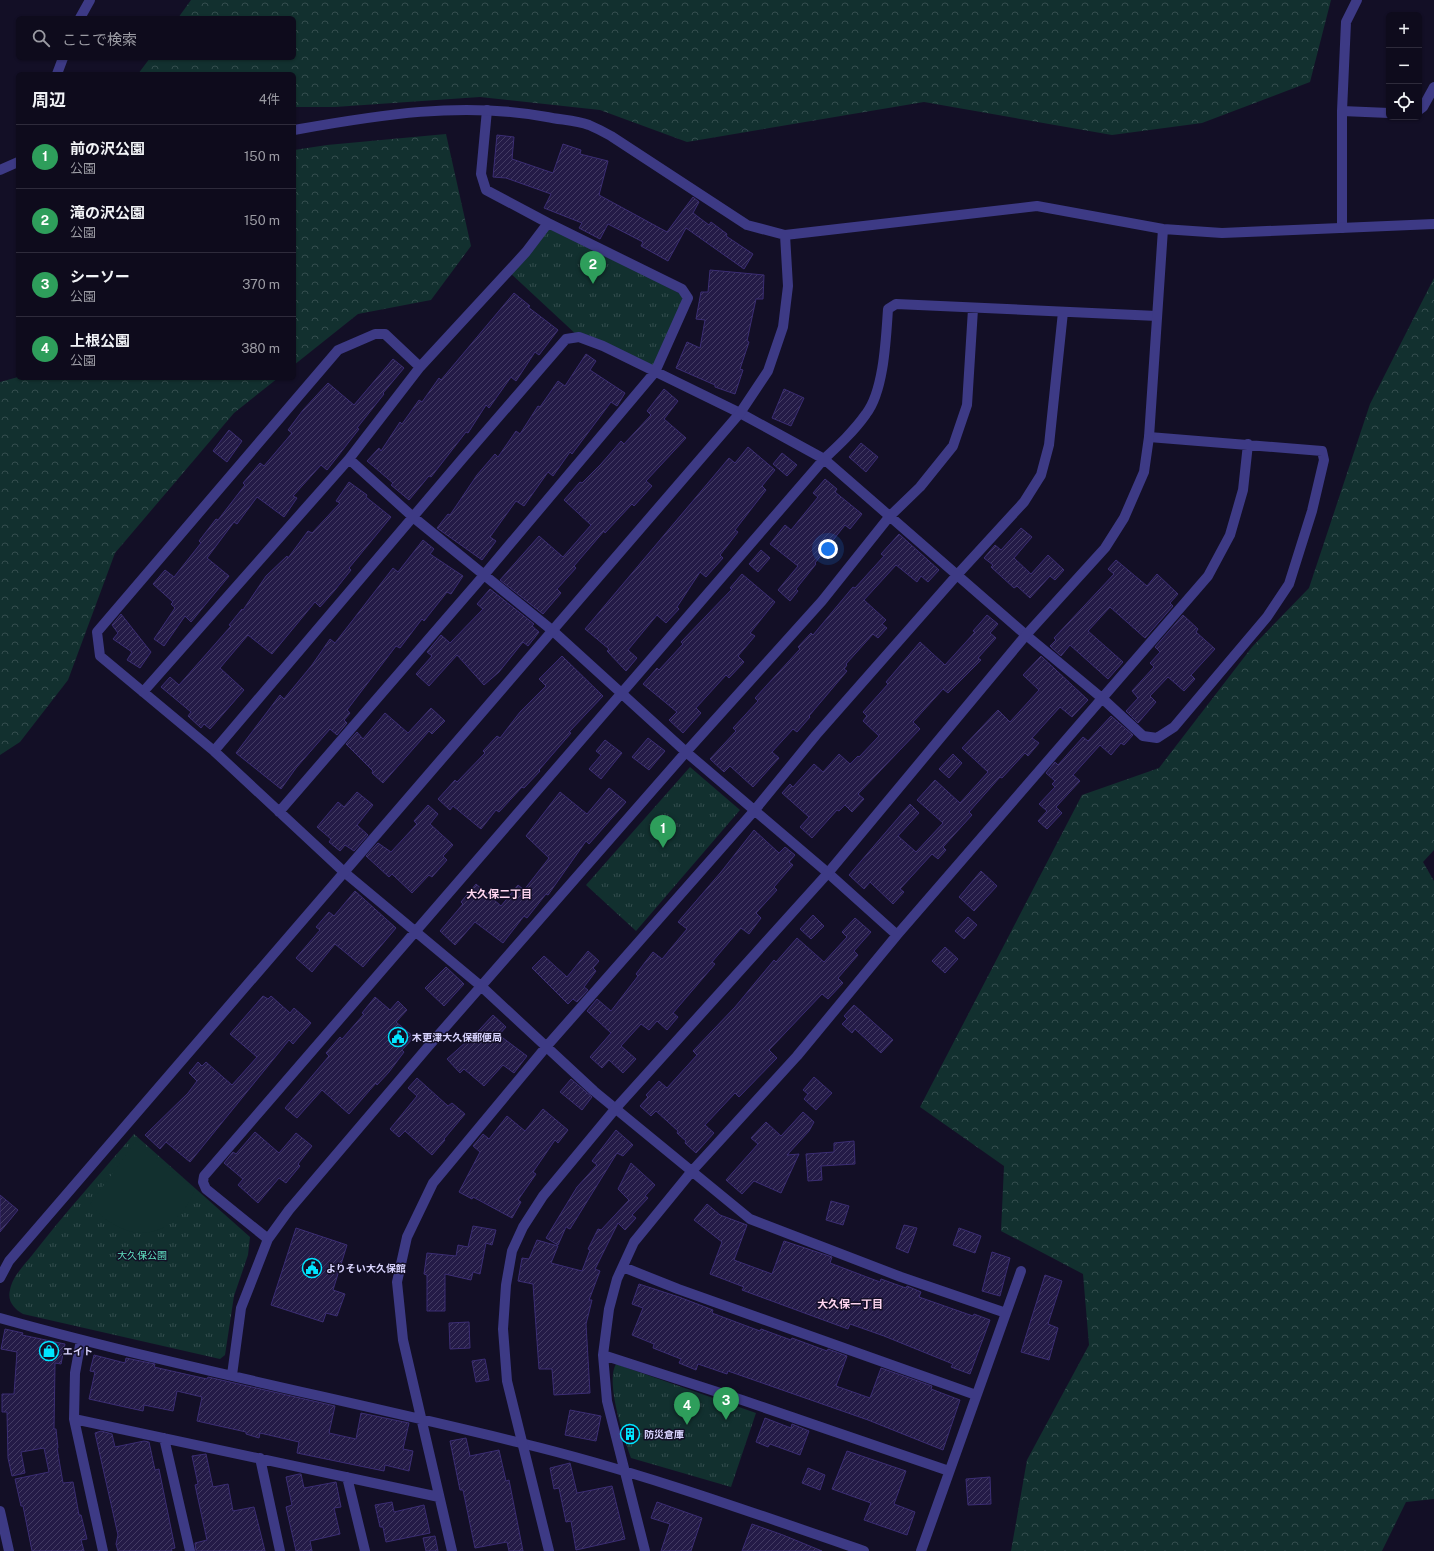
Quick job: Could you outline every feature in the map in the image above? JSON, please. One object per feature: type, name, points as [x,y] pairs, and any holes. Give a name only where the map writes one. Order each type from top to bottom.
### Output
[{"type":"street","points":[[81,16],[90,0]]},
{"type":"street","points":[[1342,228],[1342,112],[1346,22],[1357,0]]},
{"type":"street","points":[[58,72],[62,60]]},
{"type":"street","points":[[1422,108],[1434,87]]},
{"type":"street","points":[[296,130],[373,116],[431,110],[487,110],[521,112],[588,125],[611,136],[747,225],[785,235],[1037,206],[1163,229],[1222,233],[1283,232],[1434,224]]},
{"type":"street","points":[[279,812],[484,575],[656,372],[688,298],[682,289],[548,223],[486,190],[481,174],[487,110]]},
{"type":"street","points":[[1342,112],[1386,113]]},
{"type":"street","points":[[0,170],[16,163]]},
{"type":"street","points":[[143,692],[349,459],[420,367],[526,252],[548,223]]},
{"type":"street","points":[[549,1551],[507,1381],[503,1329],[506,1285],[512,1251],[524,1226],[542,1196],[616,1108],[828,873],[1026,635],[1105,548],[1124,518],[1144,472],[1149,438],[1163,229]]},
{"type":"street","points":[[0,1278],[10,1261],[124,1126],[236,1000],[344,872],[740,413],[768,371],[783,327],[788,286],[785,235]]},
{"type":"street","points":[[268,1239],[206,1189],[203,1182],[204,1176],[824,459],[867,413],[877,393],[886,341],[888,309],[896,304],[973,309],[1157,316]]},
{"type":"street","points":[[232,1375],[241,1308],[268,1239],[289,1210],[427,1048],[482,987],[686,752],[822,601],[889,517],[920,487],[953,446],[967,404],[973,309]]},
{"type":"street","points":[[452,1551],[420,1420],[403,1340],[397,1282],[407,1237],[433,1183],[546,1047],[754,810],[816,735],[957,575],[1024,502],[1041,475],[1049,445],[1063,312]]},
{"type":"street","points":[[420,367],[385,334],[375,334],[338,350],[97,632],[100,656],[214,751],[344,872],[414,932],[482,987],[546,1047],[616,1108],[750,1218],[901,1277],[1006,1313]]},
{"type":"street","points":[[214,751],[566,339],[579,337],[603,346],[740,413],[824,459],[1026,635],[1103,699],[1143,736],[1157,738],[1174,727],[1267,617],[1289,584],[1324,460],[1322,451],[1248,444],[1149,438]]},
{"type":"street","points":[[645,1551],[607,1401],[603,1355],[609,1309],[618,1279],[634,1242],[692,1171],[797,1056],[897,935],[1208,576],[1230,535],[1243,490],[1248,444]]},
{"type":"street","points":[[349,459],[413,517],[553,631],[686,752],[828,873],[897,935]]},
{"type":"street","points":[[623,1266],[678,1289],[976,1395]]},
{"type":"street","points":[[921,1551],[1021,1271]]},
{"type":"street","points":[[0,1318],[81,1340],[522,1443],[716,1500],[864,1551]]},
{"type":"street","points":[[81,1340],[75,1373],[74,1419],[103,1551]]},
{"type":"street","points":[[603,1355],[742,1400],[949,1472]]},
{"type":"street","points":[[74,1419],[439,1496]]},
{"type":"street","points":[[164,1438],[190,1551]]},
{"type":"street","points":[[260,1458],[280,1551]]},
{"type":"street","points":[[348,1477],[365,1551]]},
{"type":"street","points":[[0,1511],[9,1551]]},
{"type":"green space","points":[[191,0],[1331,0],[1310,82],[1202,123],[1112,135],[924,102],[687,142],[600,110],[480,97],[335,107],[296,107],[296,72],[140,72],[148,60],[296,60],[296,16],[179,16]]},
{"type":"green space","points":[[446,134],[471,246],[431,300],[358,314],[296,363],[296,150],[327,145]]},
{"type":"green space","points":[[548,223],[688,298],[655,372],[579,337],[508,271]]},
{"type":"green space","points":[[1434,278],[1434,850],[1423,862],[1434,881],[1434,1499],[1406,1502],[1382,1551],[1011,1551],[1027,1460],[1089,1345],[1083,1274],[1001,1231],[1004,1166],[920,1107],[1082,795],[1159,768],[1252,647],[1309,588],[1370,404]]},
{"type":"green space","points":[[16,378],[16,380],[275,380],[234,413],[115,553],[68,680],[20,742],[0,755],[0,382]]},
{"type":"green space","points":[[690,767],[740,810],[636,931],[586,885]]},
{"type":"green space","name":"大久保公園","points":[[134,1134],[250,1237],[248,1255],[234,1296],[225,1355],[220,1359],[23,1314],[14,1307],[10,1301],[9,1294],[11,1285],[19,1271]]},
{"type":"green space","points":[[136,1141],[195,1189],[190,1201],[174,1220],[164,1227],[142,1233],[130,1231],[109,1222],[90,1204]]},
{"type":"green space","points":[[616,1364],[756,1413],[731,1487],[631,1458],[620,1424],[614,1396],[613,1372]]},
{"type":"building","points":[[497,135],[514,137],[512,159],[553,173],[563,144],[581,150],[580,154],[608,161],[599,195],[667,232],[693,197],[699,202],[693,213],[709,225],[711,222],[727,234],[726,236],[753,254],[744,269],[686,228],[668,261],[641,246],[643,242],[608,224],[600,239],[579,228],[582,223],[544,208],[551,194],[506,178],[493,177]]},
{"type":"building","points":[[710,270],[764,275],[763,299],[756,299],[747,341],[749,342],[740,369],[743,370],[735,394],[715,387],[715,385],[676,368],[687,342],[700,348],[705,320],[696,319],[701,292],[708,292]]},
{"type":"building","points":[[514,293],[530,306],[528,307],[558,330],[539,355],[535,352],[516,381],[511,377],[489,408],[486,405],[468,433],[466,432],[431,477],[429,476],[409,500],[391,485],[393,483],[367,461],[379,448],[381,451],[400,422],[402,424],[419,400],[422,402],[439,378],[441,380]]},
{"type":"building","points":[[586,354],[596,361],[590,370],[625,393],[617,406],[611,402],[572,454],[570,452],[553,476],[548,472],[524,506],[516,501],[490,537],[496,541],[482,560],[437,528],[448,514],[450,515],[477,475],[495,454],[498,457],[516,431],[520,434],[538,406],[540,407],[558,381],[565,386]]},
{"type":"building","points":[[393,359],[404,368],[383,393],[384,394],[357,428],[359,429],[327,470],[321,465],[293,496],[297,498],[284,517],[257,497],[237,524],[234,522],[207,558],[229,576],[191,622],[185,616],[164,646],[154,639],[175,608],[171,604],[173,602],[153,584],[165,570],[174,577],[201,543],[199,541],[216,519],[218,520],[245,485],[243,483],[260,463],[264,466],[292,433],[288,430],[303,410],[328,383],[354,405]]},
{"type":"building","points":[[664,389],[678,401],[664,419],[686,438],[646,481],[652,486],[634,506],[632,504],[605,533],[604,531],[574,566],[576,568],[557,589],[561,593],[543,614],[500,580],[539,536],[563,557],[591,525],[564,500],[580,482],[582,483],[601,464],[621,441],[624,444],[651,415],[647,411]]},
{"type":"building","points":[[784,389],[804,398],[791,426],[772,418]]},
{"type":"building","points":[[229,430],[242,441],[227,462],[213,451]]},
{"type":"building","points":[[861,443],[878,457],[866,472],[849,457]]},
{"type":"building","points":[[748,447],[775,470],[762,486],[766,490],[735,530],[738,532],[720,555],[723,558],[706,577],[700,572],[677,607],[679,609],[666,623],[657,615],[628,650],[637,658],[626,671],[607,651],[609,649],[585,629],[729,458],[735,463]]},
{"type":"building","points":[[782,453],[797,465],[787,476],[773,464]]},
{"type":"building","points":[[825,479],[837,489],[835,492],[862,514],[850,529],[845,525],[796,589],[798,591],[790,601],[778,590],[798,566],[770,544],[785,525],[791,530],[818,497],[813,493]]},
{"type":"building","points":[[349,482],[367,495],[366,497],[391,517],[349,568],[351,570],[335,590],[320,607],[315,602],[272,654],[248,635],[220,668],[244,690],[210,729],[204,724],[201,728],[188,716],[191,712],[161,687],[170,677],[179,685],[231,626],[229,625],[242,609],[243,610],[266,576],[287,556],[288,558],[308,531],[312,533],[340,503],[336,501]]},
{"type":"building","points":[[1021,528],[1032,537],[1014,558],[1031,574],[1048,555],[1064,570],[1055,580],[1050,576],[1030,598],[1017,586],[1014,588],[991,567],[993,565],[984,558],[995,545],[1001,550]]},
{"type":"building","points":[[899,534],[939,570],[928,582],[921,576],[917,582],[896,565],[864,600],[886,620],[882,624],[887,628],[878,638],[873,634],[846,664],[847,665],[844,669],[847,671],[809,716],[810,717],[797,732],[793,729],[772,752],[779,758],[753,787],[730,766],[724,772],[710,759],[736,731],[733,728],[758,701],[755,698],[800,649],[798,647],[811,633],[813,635],[853,587],[855,588],[884,556],[881,554]]},
{"type":"building","points":[[423,540],[434,549],[430,554],[463,576],[451,594],[447,592],[424,621],[422,619],[400,648],[396,646],[347,710],[350,713],[344,720],[347,723],[337,735],[330,729],[296,768],[281,789],[236,753],[280,695],[284,699],[312,665],[330,639],[335,643],[393,568],[398,572]]},
{"type":"building","points":[[761,550],[770,558],[758,572],[749,564]]},
{"type":"building","points":[[1116,560],[1147,586],[1157,574],[1178,594],[1170,603],[1173,606],[1145,638],[1110,607],[1088,631],[1123,662],[1108,679],[1070,645],[1061,656],[1050,646],[1056,640],[1054,638],[1114,574],[1108,569]]},
{"type":"building","points":[[742,574],[775,602],[750,633],[755,636],[738,656],[744,662],[729,678],[726,675],[696,708],[701,713],[683,733],[669,720],[677,712],[643,684],[657,668],[659,670],[683,644],[681,642],[732,589],[730,588]]},
{"type":"building","points":[[490,589],[534,624],[532,626],[539,632],[528,646],[523,642],[499,672],[484,685],[457,655],[429,686],[416,674],[432,656],[427,652],[441,635],[450,643],[483,609],[477,604]]},
{"type":"building","points":[[121,614],[151,652],[140,668],[127,660],[132,652],[113,639],[118,633],[112,625]]},
{"type":"building","points":[[987,615],[998,624],[990,633],[996,638],[978,658],[981,660],[948,693],[943,689],[913,722],[920,729],[858,794],[864,799],[852,812],[845,805],[839,811],[837,810],[812,838],[800,827],[809,817],[782,793],[790,784],[793,787],[814,764],[823,772],[839,754],[850,764],[858,756],[859,757],[879,736],[863,721],[867,716],[863,712],[888,684],[886,682],[920,642],[945,665],[975,632],[973,631]]},
{"type":"building","points":[[1183,615],[1198,629],[1196,632],[1215,649],[1191,675],[1195,679],[1184,691],[1168,677],[1150,696],[1156,702],[1138,723],[1126,711],[1138,698],[1132,691],[1154,667],[1150,663],[1160,652],[1155,647]]},
{"type":"building","points":[[562,656],[603,696],[569,732],[571,733],[539,770],[540,771],[524,788],[522,787],[499,812],[496,810],[481,829],[453,806],[450,810],[438,799],[455,780],[457,782],[485,753],[483,751],[497,736],[500,738],[520,712],[546,686],[539,679]]},
{"type":"building","points":[[1041,656],[1088,700],[1072,717],[1060,707],[1032,738],[1039,743],[1028,756],[1025,753],[1002,778],[1000,777],[969,812],[972,815],[943,847],[946,850],[938,859],[932,854],[900,889],[904,892],[893,904],[870,882],[864,889],[849,875],[910,804],[919,813],[898,836],[916,852],[943,823],[917,800],[935,780],[960,803],[988,772],[962,748],[998,710],[1010,722],[1039,690],[1023,675]]},
{"type":"building","points":[[431,708],[445,721],[432,734],[429,731],[383,783],[346,744],[357,732],[363,739],[385,713],[408,733]]},
{"type":"building","points":[[1111,716],[1133,735],[1124,745],[1121,743],[1111,755],[1100,745],[1073,775],[1080,781],[1056,807],[1062,813],[1047,829],[1038,821],[1047,811],[1039,804],[1055,787],[1052,784],[1055,781],[1046,773],[1055,762],[1058,765],[1083,737],[1088,741]]},
{"type":"building","points":[[648,738],[665,751],[649,770],[632,757]]},
{"type":"building","points":[[605,740],[622,753],[601,779],[589,769],[601,755],[596,751]]},
{"type":"building","points":[[953,754],[962,763],[949,778],[939,769]]},
{"type":"building","points":[[609,788],[626,802],[589,844],[586,841],[548,895],[546,894],[527,918],[524,916],[503,943],[475,922],[455,945],[440,931],[463,904],[461,902],[476,884],[501,906],[518,885],[524,890],[549,858],[526,836],[560,792],[587,814]]},
{"type":"building","points":[[357,792],[373,805],[357,825],[368,835],[354,851],[345,845],[340,851],[329,842],[331,839],[317,827],[338,802],[344,807]]},
{"type":"building","points":[[428,805],[438,814],[430,824],[453,845],[443,856],[447,860],[432,877],[429,875],[412,893],[392,874],[389,877],[366,856],[378,843],[391,852],[417,824],[414,821]]},
{"type":"building","points":[[754,830],[779,853],[785,847],[795,855],[789,862],[793,865],[774,887],[777,890],[756,913],[761,918],[749,934],[741,928],[712,962],[715,964],[673,1013],[678,1017],[667,1030],[657,1021],[649,1030],[641,1024],[621,1046],[636,1059],[623,1073],[609,1060],[602,1068],[590,1057],[611,1033],[587,1011],[597,999],[611,1011],[638,976],[636,974],[653,952],[662,959],[687,929],[678,922],[721,872]]},
{"type":"building","points":[[981,871],[997,886],[974,911],[959,897]]},
{"type":"building","points":[[355,891],[396,928],[363,967],[335,944],[312,972],[296,958],[320,930],[316,927],[329,912],[334,916]]},
{"type":"building","points":[[813,915],[824,926],[811,939],[800,929]]},
{"type":"building","points":[[968,917],[977,925],[964,939],[955,931]]},
{"type":"building","points":[[855,918],[871,932],[854,951],[858,955],[838,978],[843,983],[828,999],[822,994],[769,1050],[777,1058],[739,1097],[735,1093],[705,1125],[714,1133],[696,1153],[685,1143],[686,1141],[677,1133],[678,1131],[656,1111],[651,1116],[640,1106],[648,1097],[646,1095],[659,1081],[667,1088],[697,1055],[693,1051],[735,1007],[774,960],[776,962],[797,938],[824,962],[847,937],[842,932]]},
{"type":"building","points":[[945,947],[958,959],[945,973],[932,961]]},
{"type":"building","points":[[588,951],[599,961],[593,968],[596,971],[584,987],[588,990],[577,1002],[573,999],[568,1004],[532,968],[544,956],[567,977]]},
{"type":"building","points":[[446,967],[464,984],[444,1006],[425,988]]},
{"type":"building","points":[[263,996],[268,999],[271,996],[290,1013],[294,1008],[311,1023],[293,1044],[289,1040],[190,1162],[166,1142],[160,1149],[145,1135],[188,1093],[197,1081],[189,1073],[198,1062],[202,1066],[206,1062],[232,1085],[257,1057],[230,1034]]},
{"type":"building","points":[[375,997],[390,1010],[398,1001],[407,1010],[396,1022],[414,1037],[402,1050],[404,1052],[389,1072],[377,1085],[376,1083],[349,1114],[322,1090],[297,1118],[285,1108],[329,1056],[326,1053],[340,1037],[342,1039],[364,1014],[362,1013]]},
{"type":"building","points":[[854,1005],[893,1040],[881,1053],[855,1029],[852,1033],[842,1024],[847,1019],[844,1016]]},
{"type":"building","points":[[493,1015],[506,1027],[499,1035],[527,1056],[514,1073],[503,1065],[484,1086],[464,1069],[460,1073],[447,1059],[467,1041],[468,1042]]},
{"type":"building","points":[[814,1077],[832,1093],[816,1110],[804,1099],[808,1094],[803,1090]]},
{"type":"building","points":[[417,1078],[448,1106],[452,1103],[465,1114],[432,1155],[405,1131],[399,1137],[390,1129],[417,1096],[408,1088]]},
{"type":"building","points":[[571,1079],[592,1097],[582,1110],[560,1092]]},
{"type":"building","points":[[543,1109],[568,1130],[558,1143],[555,1140],[533,1172],[536,1174],[518,1200],[521,1202],[512,1218],[473,1197],[472,1199],[459,1192],[480,1152],[473,1146],[483,1134],[489,1139],[507,1116],[525,1131]]},
{"type":"building","points":[[803,1112],[814,1122],[809,1131],[787,1155],[799,1154],[781,1193],[754,1181],[742,1194],[726,1180],[758,1144],[751,1138],[766,1122],[781,1136]]},
{"type":"building","points":[[616,1130],[633,1145],[623,1156],[617,1153],[570,1229],[566,1227],[558,1245],[546,1238],[577,1187],[597,1165],[592,1161]]},
{"type":"building","points":[[255,1132],[279,1153],[296,1133],[312,1146],[298,1164],[300,1166],[286,1183],[279,1178],[258,1203],[238,1185],[243,1179],[224,1163],[233,1152],[236,1154]]},
{"type":"building","points":[[854,1141],[855,1164],[821,1166],[822,1180],[808,1181],[806,1154],[834,1152],[834,1143]]},
{"type":"building","points":[[631,1163],[655,1185],[645,1196],[648,1198],[632,1215],[636,1218],[625,1230],[618,1223],[595,1269],[600,1271],[589,1300],[592,1300],[586,1324],[590,1393],[554,1395],[552,1369],[539,1369],[533,1284],[518,1281],[522,1258],[529,1259],[537,1240],[558,1246],[551,1263],[582,1271],[590,1250],[588,1249],[598,1229],[601,1230],[629,1200],[618,1189]]},
{"type":"building","points":[[0,1195],[18,1210],[0,1232]]},
{"type":"building","points":[[831,1201],[849,1206],[843,1225],[826,1220]]},
{"type":"building","points":[[707,1204],[720,1215],[747,1225],[734,1260],[772,1274],[784,1241],[832,1257],[830,1263],[880,1282],[881,1279],[906,1288],[907,1286],[921,1292],[919,1297],[973,1316],[974,1314],[990,1320],[970,1374],[951,1367],[953,1364],[884,1336],[850,1324],[848,1329],[742,1290],[744,1287],[710,1274],[722,1242],[694,1220]]},
{"type":"building","points":[[904,1225],[917,1228],[908,1253],[896,1248]]},
{"type":"building","points":[[473,1226],[496,1230],[492,1245],[486,1243],[480,1274],[473,1272],[471,1280],[445,1274],[445,1311],[427,1311],[427,1275],[424,1274],[427,1253],[456,1256],[458,1245],[468,1247]]},
{"type":"building","name":"よりそい大久保館","points":[[296,1228],[347,1245],[333,1290],[345,1294],[337,1316],[326,1313],[323,1322],[271,1305]]},
{"type":"building","points":[[959,1228],[981,1236],[975,1253],[953,1245]]},
{"type":"building","points":[[992,1252],[1010,1258],[1000,1296],[982,1291]]},
{"type":"building","points":[[1045,1275],[1062,1281],[1048,1324],[1058,1328],[1049,1360],[1021,1352]]},
{"type":"building","points":[[639,1284],[713,1310],[712,1313],[760,1331],[761,1329],[791,1340],[792,1338],[827,1351],[828,1349],[847,1356],[836,1386],[870,1398],[881,1368],[932,1386],[931,1389],[960,1400],[943,1450],[868,1420],[728,1371],[727,1374],[698,1364],[696,1370],[679,1363],[681,1359],[653,1348],[654,1344],[632,1335],[643,1308],[632,1304]]},
{"type":"building","points":[[469,1322],[470,1348],[450,1349],[449,1323]]},
{"type":"building","points":[[5,1329],[23,1333],[22,1335],[65,1344],[61,1364],[55,1363],[54,1429],[56,1429],[57,1448],[63,1483],[73,1482],[79,1515],[81,1515],[87,1539],[81,1540],[84,1551],[32,1551],[23,1506],[21,1506],[15,1479],[49,1472],[44,1448],[21,1452],[25,1473],[12,1476],[8,1458],[7,1412],[2,1412],[2,1394],[14,1394],[17,1352],[1,1349]]},
{"type":"building","points":[[94,1355],[125,1363],[126,1358],[155,1364],[154,1367],[207,1379],[208,1377],[335,1406],[329,1433],[356,1439],[361,1413],[409,1423],[403,1449],[413,1451],[409,1471],[385,1465],[384,1471],[297,1453],[299,1442],[260,1433],[259,1438],[246,1434],[246,1432],[197,1421],[202,1397],[177,1391],[173,1411],[144,1405],[143,1411],[89,1399],[95,1372],[90,1371]]},
{"type":"building","points":[[485,1359],[489,1380],[476,1382],[472,1361]]},
{"type":"building","points":[[570,1410],[601,1416],[596,1441],[565,1435]]},
{"type":"building","points":[[765,1418],[791,1428],[792,1424],[809,1431],[800,1455],[770,1444],[768,1447],[756,1442]]},
{"type":"building","points":[[101,1431],[112,1434],[115,1447],[144,1441],[149,1442],[155,1470],[159,1469],[175,1548],[171,1549],[172,1551],[118,1551],[116,1544],[118,1535],[95,1433]]},
{"type":"building","points":[[466,1438],[470,1456],[499,1450],[506,1481],[509,1480],[523,1551],[509,1551],[507,1542],[475,1548],[463,1490],[460,1490],[450,1441]]},
{"type":"building","points":[[847,1451],[906,1471],[894,1504],[915,1512],[907,1535],[864,1520],[871,1503],[832,1489]]},
{"type":"building","points":[[206,1454],[213,1487],[228,1484],[233,1511],[254,1507],[265,1551],[196,1551],[195,1543],[207,1540],[195,1485],[198,1484],[192,1456]]},
{"type":"building","points":[[570,1463],[577,1493],[612,1486],[625,1539],[576,1550],[571,1521],[566,1522],[559,1488],[554,1489],[550,1468]]},
{"type":"building","points":[[808,1468],[825,1475],[820,1490],[802,1483]]},
{"type":"building","points":[[301,1474],[304,1488],[336,1482],[341,1507],[334,1508],[340,1534],[310,1541],[312,1551],[296,1551],[286,1507],[292,1505],[286,1477]]},
{"type":"building","points":[[990,1477],[991,1504],[968,1505],[966,1479]]},
{"type":"building","points":[[392,1502],[394,1512],[424,1505],[430,1533],[386,1542],[383,1527],[380,1527],[375,1505]]},
{"type":"building","points":[[657,1502],[702,1518],[691,1551],[661,1551],[670,1524],[651,1518]]},
{"type":"building","points":[[752,1524],[783,1535],[822,1551],[742,1551]]},
{"type":"building","points":[[435,1536],[438,1551],[426,1551],[423,1538]]},
{"type":"place","name":"滝の沢公園","points":[[593,284]]},
{"type":"place","name":"前の沢公園","points":[[663,848]]},
{"type":"place","name":"木更津大久保郵便局","points":[[398,1037]]},
{"type":"place","name":"よりそい大久保館","points":[[312,1268]]},
{"type":"place","name":"エイト","points":[[49,1351]]},
{"type":"place","name":"シーソー","points":[[726,1420]]},
{"type":"place","name":"上根公園","points":[[687,1425]]},
{"type":"place","name":"防災倉庫","points":[[630,1434]]},
{"type":"district","name":"大久保二丁目","points":[[499,894]]},
{"type":"district","name":"大久保一丁目","points":[[850,1304]]}]
